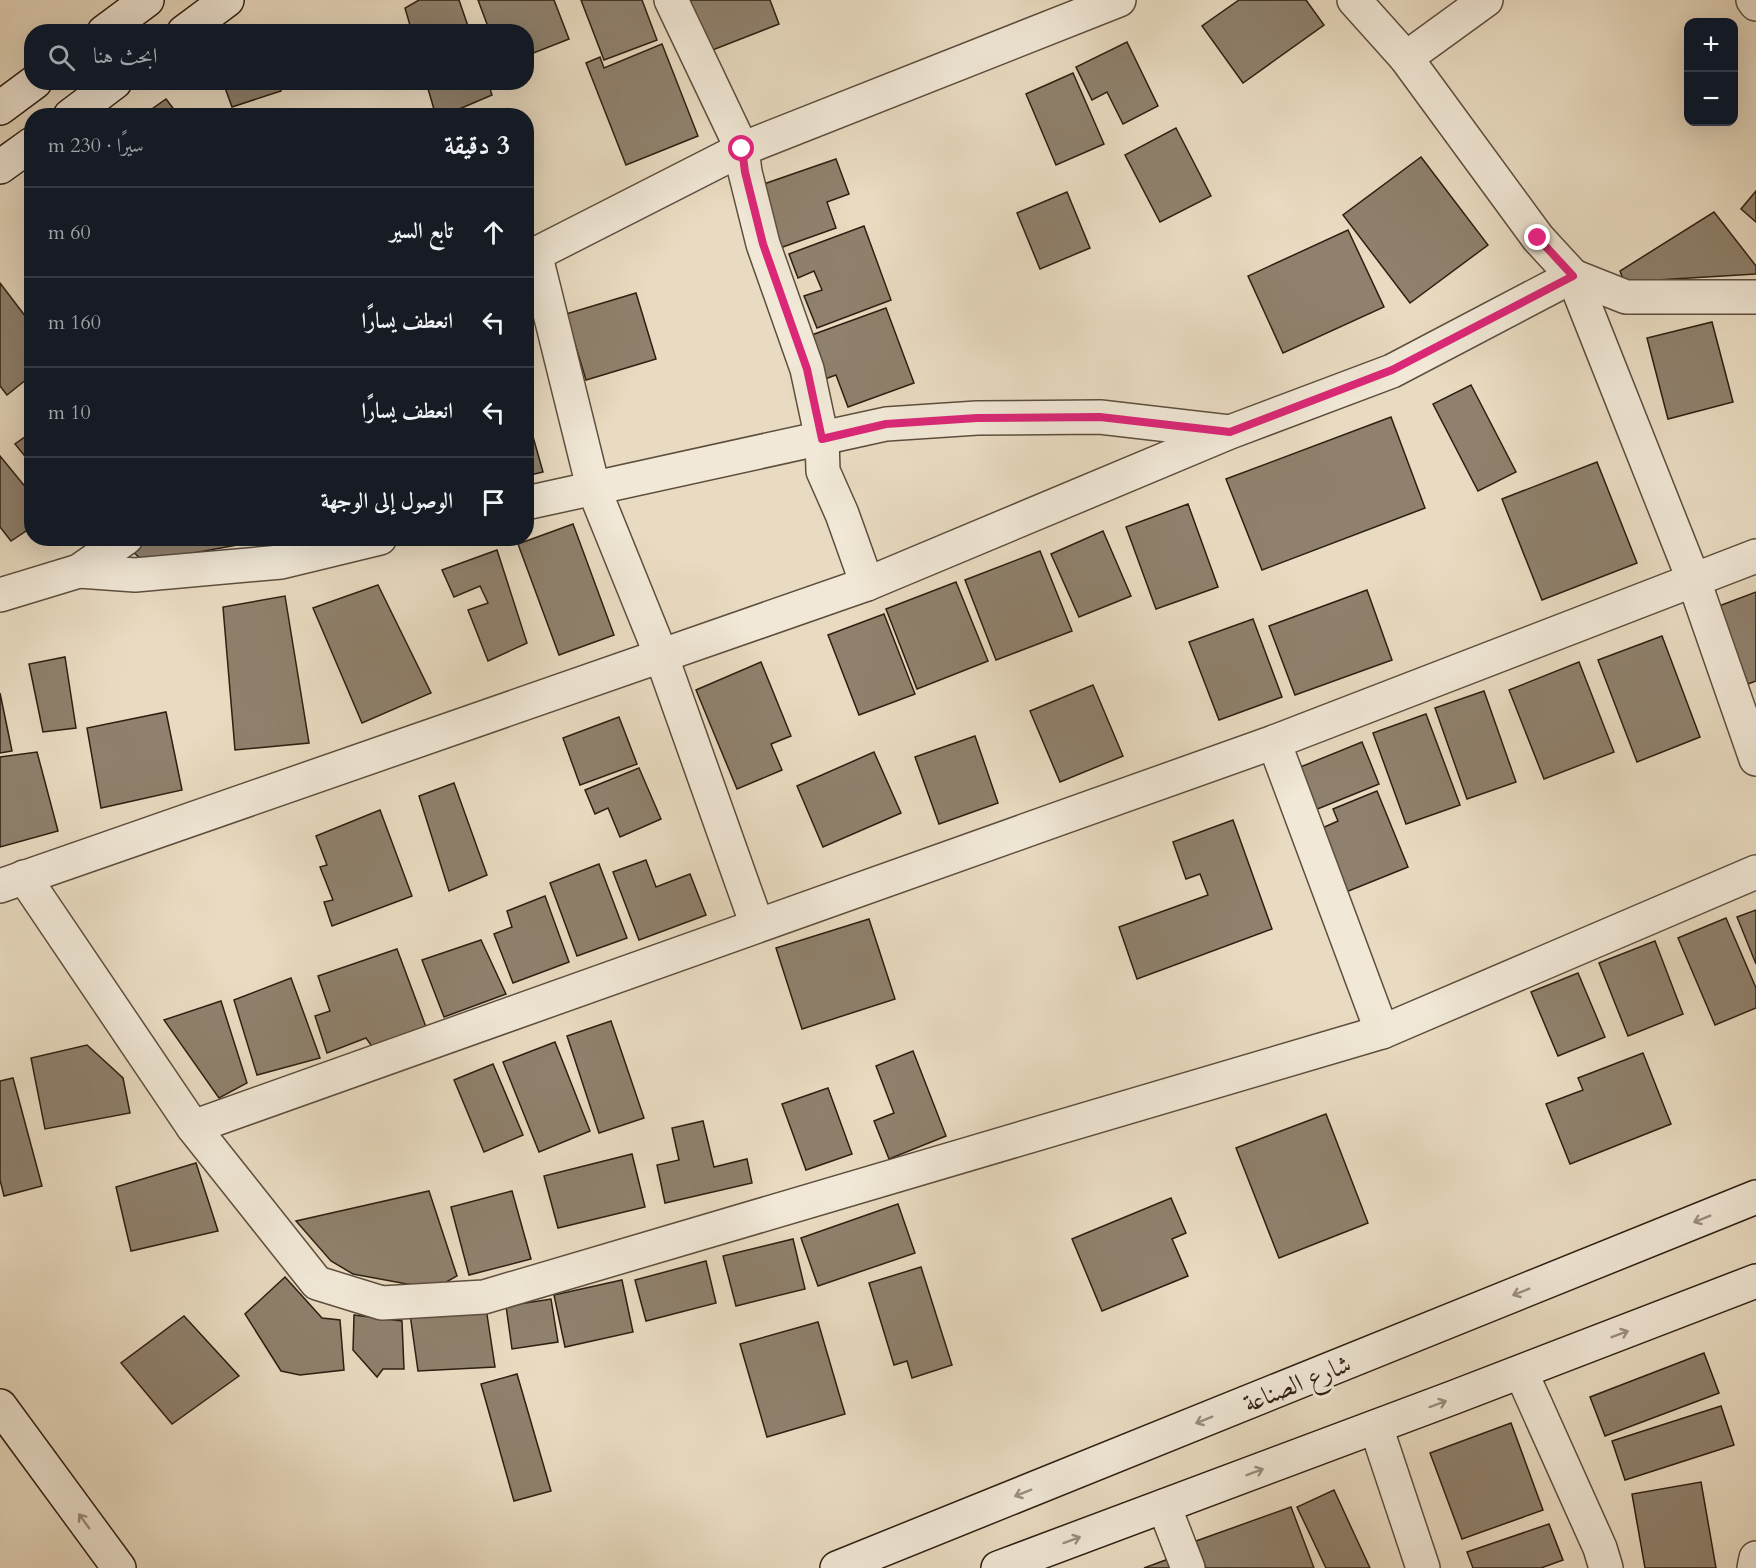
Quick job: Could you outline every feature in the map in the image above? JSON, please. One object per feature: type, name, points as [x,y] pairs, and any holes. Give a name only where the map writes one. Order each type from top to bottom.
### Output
[{"type":"street","points":[[115,24],[147,0]]},
{"type":"street","points":[[195,24],[227,0]]},
{"type":"street","points":[[671,0],[742,149],[745,172],[763,244],[807,369],[822,439],[823,471],[842,513],[867,584]]},
{"type":"street","points":[[534,254],[742,149],[1119,0]]},
{"type":"street","points":[[1354,0],[1406,58],[1538,238],[1573,276],[1694,581],[1756,759]]},
{"type":"street","points":[[1406,58],[1486,0]]},
{"type":"street","points":[[1753,0],[1756,4]]},
{"type":"street","points":[[0,108],[24,90]]},
{"type":"street","points":[[81,108],[104,90]]},
{"type":"street","points":[[0,167],[24,150]]},
{"type":"street","points":[[534,267],[593,487],[661,655],[757,925]]},
{"type":"street","points":[[1756,297],[1626,297],[1573,276],[1392,370],[1230,432],[867,584],[12,882],[194,1127],[317,1283],[382,1303],[484,1297],[1382,1032],[1756,872]]},
{"type":"street","points":[[534,501],[886,424],[977,418],[1100,417],[1230,432]]},
{"type":"street","points":[[0,595],[79,571],[115,546]]},
{"type":"street","points":[[79,571],[135,575],[281,562],[347,546]]},
{"type":"street","points":[[194,1127],[1274,742],[1756,556]]},
{"type":"street","points":[[1274,742],[1382,1032]]},
{"type":"street","name":"شارع الصناعة","points":[[837,1568],[1756,1197]]},
{"type":"street","points":[[998,1568],[1376,1427],[1756,1281]]},
{"type":"street","points":[[1521,1372],[1606,1568]]},
{"type":"street","points":[[0,1406],[118,1568]]},
{"type":"street","points":[[1376,1427],[1423,1568]]},
{"type":"street","points":[[1164,1506],[1188,1568]]},
{"type":"street","points":[[1754,1568],[1756,1558]]},
{"type":"building","points":[[419,0],[459,0],[467,24],[410,24],[405,8]]},
{"type":"building","points":[[478,0],[554,0],[569,39],[534,53],[534,24],[487,24]]},
{"type":"building","points":[[581,0],[642,0],[657,40],[604,60]]},
{"type":"building","points":[[690,0],[770,0],[779,24],[710,51]]},
{"type":"building","points":[[1239,0],[1306,0],[1324,25],[1243,83],[1202,26]]},
{"type":"building","points":[[1127,42],[1158,106],[1123,124],[1107,92],[1092,100],[1076,67]]},
{"type":"building","points":[[662,44],[698,136],[626,165],[586,63],[600,57],[604,68]]},
{"type":"building","points":[[1073,73],[1104,144],[1056,165],[1026,94]]},
{"type":"building","points":[[226,90],[281,90],[281,91],[232,107]]},
{"type":"building","points":[[428,90],[490,90],[492,95],[462,108],[434,108]]},
{"type":"building","points":[[166,99],[173,108],[153,108]]},
{"type":"building","points":[[1176,128],[1211,196],[1160,222],[1125,155]]},
{"type":"building","points":[[1421,157],[1488,245],[1410,303],[1343,215]]},
{"type":"building","points":[[836,159],[849,194],[827,202],[836,228],[780,248],[758,186]]},
{"type":"building","points":[[1756,191],[1756,222],[1741,209]]},
{"type":"building","points":[[1067,192],[1090,248],[1040,269],[1017,213]]},
{"type":"building","points":[[1714,212],[1756,266],[1756,274],[1624,282],[1620,271]]},
{"type":"building","points":[[864,226],[891,300],[817,328],[804,296],[822,290],[814,271],[798,278],[789,254]]},
{"type":"building","points":[[1348,230],[1384,307],[1283,353],[1248,276]]},
{"type":"building","points":[[0,283],[24,314],[24,381],[7,395],[0,386]]},
{"type":"building","points":[[636,293],[656,359],[586,380],[566,314]]},
{"type":"building","points":[[886,308],[914,383],[848,407],[836,375],[825,379],[809,336]]},
{"type":"building","points":[[1712,322],[1733,402],[1668,419],[1647,338]]},
{"type":"building","points":[[1471,385],[1516,472],[1478,491],[1433,404]]},
{"type":"building","points":[[1391,417],[1425,508],[1262,570],[1226,479]]},
{"type":"building","points":[[24,438],[24,455],[15,444]]},
{"type":"building","points":[[534,440],[543,472],[534,474]]},
{"type":"building","points":[[0,456],[24,485],[24,532],[11,541],[0,527]]},
{"type":"building","points":[[1597,462],[1637,563],[1542,600],[1502,499]]},
{"type":"building","points":[[1188,504],[1218,587],[1156,609],[1126,527]]},
{"type":"building","points":[[573,524],[614,635],[559,655],[519,546],[534,546],[534,538]]},
{"type":"building","points":[[1103,531],[1131,596],[1079,617],[1051,554]]},
{"type":"building","points":[[129,546],[232,546],[144,562]]},
{"type":"building","points":[[497,550],[527,643],[488,661],[468,610],[488,603],[480,586],[454,597],[442,570]]},
{"type":"building","points":[[1040,551],[1072,631],[996,660],[965,580]]},
{"type":"building","points":[[956,582],[988,661],[917,689],[886,609]]},
{"type":"building","points":[[378,585],[431,693],[362,723],[313,608]]},
{"type":"building","points":[[1367,590],[1392,660],[1295,695],[1269,626]]},
{"type":"building","points":[[1756,592],[1756,681],[1748,684],[1719,606]]},
{"type":"building","points":[[285,596],[309,743],[235,750],[223,607]]},
{"type":"building","points":[[884,614],[915,694],[859,715],[828,635]]},
{"type":"building","points":[[1253,619],[1282,697],[1219,720],[1189,642]]},
{"type":"building","points":[[1662,636],[1700,737],[1637,762],[1598,660]]},
{"type":"building","points":[[65,657],[76,728],[43,732],[29,664]]},
{"type":"building","points":[[761,662],[791,736],[771,744],[782,770],[737,789],[696,690]]},
{"type":"building","points":[[1579,662],[1614,752],[1544,779],[1509,690]]},
{"type":"building","points":[[1093,685],[1123,756],[1060,782],[1030,711]]},
{"type":"building","points":[[1484,691],[1516,782],[1467,799],[1435,708]]},
{"type":"building","points":[[0,693],[12,751],[0,753]]},
{"type":"building","points":[[166,712],[182,790],[101,808],[87,728]]},
{"type":"building","points":[[1426,714],[1460,805],[1406,824],[1373,733]]},
{"type":"building","points":[[619,717],[637,764],[580,785],[563,738]]},
{"type":"building","points":[[975,736],[998,803],[939,824],[915,757]]},
{"type":"building","points":[[1362,742],[1379,784],[1315,810],[1298,768]]},
{"type":"building","points":[[37,752],[58,831],[0,847],[0,757]]},
{"type":"building","points":[[874,752],[901,813],[823,847],[797,786]]},
{"type":"building","points":[[639,768],[661,819],[620,837],[608,808],[595,814],[585,790]]},
{"type":"building","points":[[454,783],[487,875],[449,891],[419,796]]},
{"type":"building","points":[[1377,791],[1408,867],[1346,892],[1320,829],[1338,821],[1333,809]]},
{"type":"building","points":[[380,810],[412,896],[332,926],[324,902],[333,900],[320,867],[327,865],[316,836]]},
{"type":"building","points":[[1233,820],[1272,929],[1137,979],[1119,927],[1208,895],[1200,874],[1186,879],[1173,842]]},
{"type":"building","points":[[646,860],[656,887],[690,874],[706,915],[639,940],[613,872]]},
{"type":"building","points":[[599,864],[627,938],[577,956],[550,883]]},
{"type":"building","points":[[545,896],[569,962],[513,983],[494,934],[512,927],[507,911]]},
{"type":"building","points":[[1756,910],[1756,964],[1737,917]]},
{"type":"building","points":[[1726,918],[1756,988],[1756,1008],[1715,1025],[1678,938]]},
{"type":"building","points":[[869,919],[895,999],[802,1029],[776,948]]},
{"type":"building","points":[[481,940],[506,994],[444,1017],[422,960]]},
{"type":"building","points":[[1655,941],[1683,1014],[1628,1036],[1599,963]]},
{"type":"building","points":[[397,949],[426,1027],[374,1049],[366,1038],[327,1053],[315,1016],[330,1011],[318,976]]},
{"type":"building","points":[[1578,973],[1605,1037],[1558,1056],[1531,992]]},
{"type":"building","points":[[291,978],[320,1058],[257,1075],[234,1000]]},
{"type":"building","points":[[221,1001],[247,1083],[219,1098],[164,1020]]},
{"type":"building","points":[[611,1021],[644,1118],[599,1133],[567,1036]]},
{"type":"building","points":[[555,1042],[590,1131],[539,1152],[503,1062]]},
{"type":"building","points":[[87,1045],[123,1078],[130,1113],[45,1129],[31,1058]]},
{"type":"building","points":[[913,1051],[946,1136],[889,1159],[874,1121],[894,1113],[876,1066]]},
{"type":"building","points":[[1643,1053],[1671,1124],[1570,1164],[1546,1104],[1583,1090],[1578,1078]]},
{"type":"building","points":[[493,1064],[523,1135],[484,1152],[454,1080]]},
{"type":"building","points":[[13,1078],[42,1186],[4,1196],[0,1180],[0,1081]]},
{"type":"building","points":[[828,1088],[852,1154],[806,1170],[782,1104]]},
{"type":"building","points":[[1326,1114],[1368,1223],[1279,1258],[1236,1148]]},
{"type":"building","points":[[703,1121],[714,1167],[747,1159],[752,1183],[665,1203],[657,1165],[679,1160],[672,1128]]},
{"type":"building","points":[[632,1154],[645,1207],[558,1228],[544,1176]]},
{"type":"building","points":[[196,1163],[218,1231],[131,1251],[116,1187]]},
{"type":"building","points":[[429,1191],[457,1276],[434,1289],[353,1274],[331,1261],[296,1221]]},
{"type":"building","points":[[512,1191],[531,1259],[469,1275],[451,1207]]},
{"type":"building","points":[[1171,1198],[1186,1233],[1172,1239],[1188,1276],[1102,1311],[1072,1239]]},
{"type":"building","points":[[898,1204],[915,1253],[818,1286],[801,1238]]},
{"type":"building","points":[[793,1239],[805,1289],[736,1306],[723,1256]]},
{"type":"building","points":[[706,1261],[716,1303],[646,1321],[635,1280]]},
{"type":"building","points":[[921,1267],[952,1365],[912,1378],[907,1361],[894,1365],[869,1283]]},
{"type":"building","points":[[285,1277],[322,1318],[340,1320],[344,1370],[300,1375],[281,1371],[245,1314]]},
{"type":"building","points":[[622,1280],[633,1332],[565,1347],[554,1295]]},
{"type":"building","points":[[551,1299],[558,1342],[512,1349],[506,1306]]},
{"type":"building","points":[[486,1308],[495,1367],[418,1371],[410,1314]]},
{"type":"building","points":[[354,1315],[402,1321],[404,1369],[383,1369],[377,1377],[353,1350]]},
{"type":"building","points":[[184,1316],[239,1376],[172,1424],[121,1363]]},
{"type":"building","points":[[818,1322],[845,1414],[767,1437],[740,1344]]},
{"type":"building","points":[[1704,1353],[1719,1393],[1605,1436],[1590,1397]]},
{"type":"building","points":[[517,1374],[551,1491],[514,1501],[481,1384]]},
{"type":"building","points":[[1721,1406],[1734,1445],[1625,1480],[1612,1441]]},
{"type":"building","points":[[1511,1423],[1543,1510],[1462,1539],[1430,1453]]},
{"type":"building","points":[[1701,1482],[1716,1568],[1645,1568],[1632,1494]]},
{"type":"building","points":[[1334,1490],[1370,1568],[1326,1568],[1297,1507]]},
{"type":"building","points":[[1291,1507],[1314,1568],[1206,1568],[1196,1541]]},
{"type":"building","points":[[1549,1524],[1563,1560],[1541,1568],[1473,1568],[1467,1552]]},
{"type":"building","points":[[1171,1558],[1175,1568],[1144,1568]]},
{"type":"route","points":[[742,149],[745,172],[763,244],[807,369],[822,439],[886,424],[977,418],[1100,417],[1230,432],[1392,370],[1573,276],[1538,238]]}]
